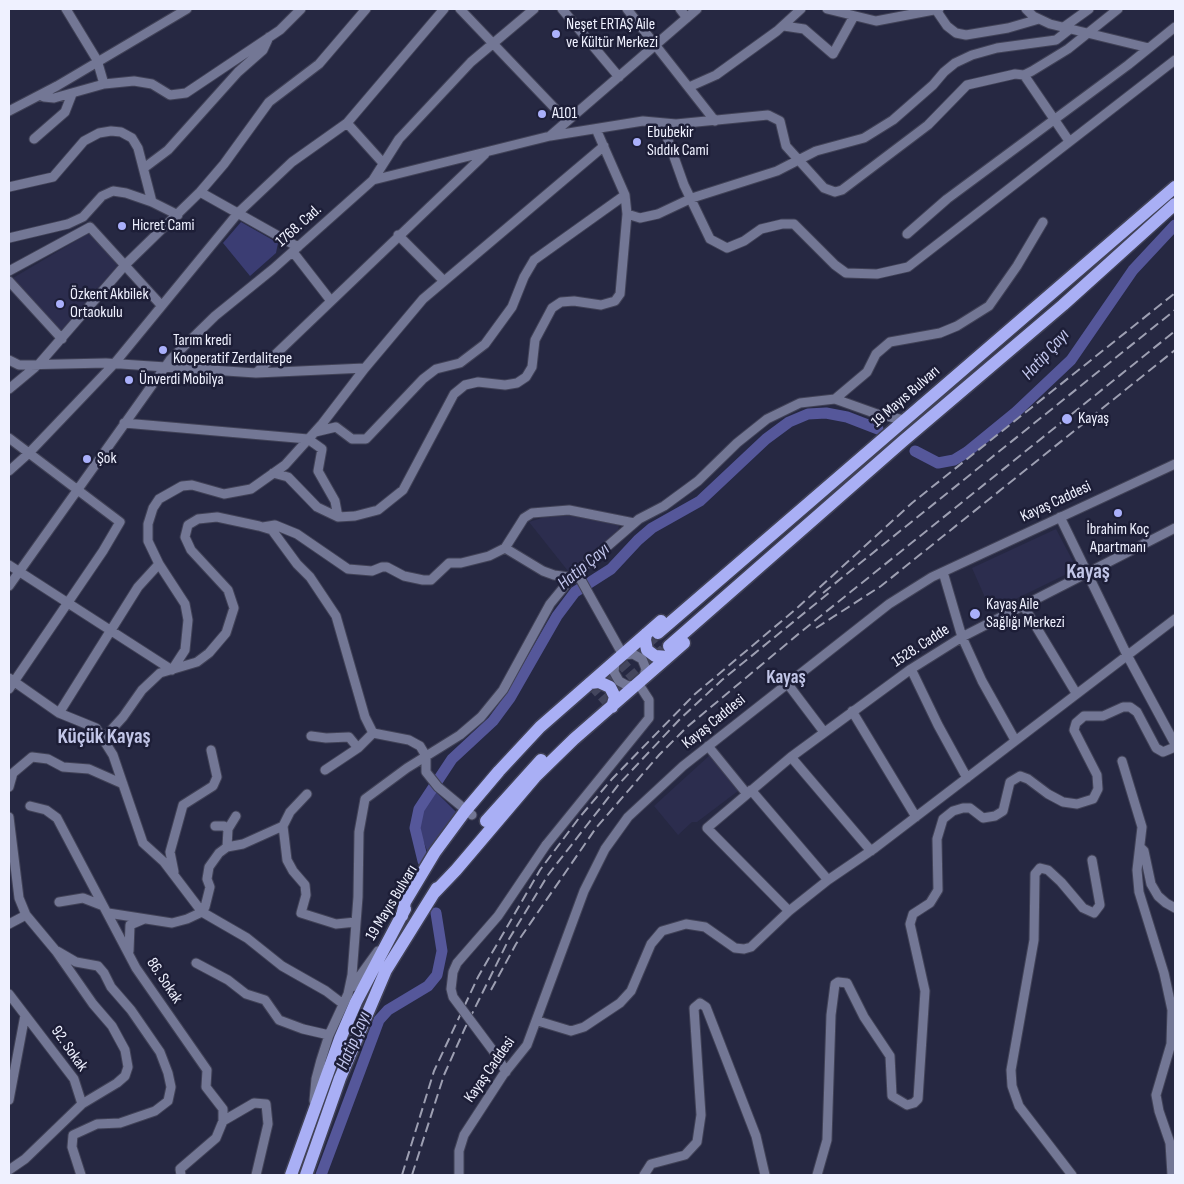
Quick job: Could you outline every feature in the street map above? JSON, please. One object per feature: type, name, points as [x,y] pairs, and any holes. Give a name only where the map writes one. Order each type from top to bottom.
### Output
[{"type":"highway","name":"19 Mayıs Bulvarı","points":[[291,1175],[340,1039],[389,938],[435,859],[469,812],[540,727],[590,687],[619,658],[652,633],[860,458],[1173,188]]},
{"type":"highway","name":"19 Mayıs Bulvarı","points":[[306,1175],[340,1078],[386,970],[434,893],[535,777],[607,705],[639,682],[668,651],[898,445],[1063,305],[1174,206]]},
{"type":"highway","points":[[652,633],[645,640],[647,650],[655,656],[668,651]]},
{"type":"highway","points":[[590,687],[599,682],[610,688],[615,697],[607,705]]},
{"type":"highway","points":[[402,916],[405,902],[421,876],[435,859]]},
{"type":"street","points":[[66,9],[97,60],[104,84]]},
{"type":"street","points":[[9,111],[40,95],[187,9]]},
{"type":"street","points":[[40,95],[47,98],[72,94],[104,84],[144,81],[170,95],[186,93],[280,30],[301,9]]},
{"type":"street","points":[[9,389],[39,364],[126,264],[200,192],[224,164],[270,102],[320,64],[366,9]]},
{"type":"street","points":[[9,470],[29,453],[114,364],[238,213],[292,162],[347,123],[444,9]]},
{"type":"street","points":[[460,9],[567,121]]},
{"type":"street","points":[[373,180],[399,139],[471,62],[534,9]]},
{"type":"street","points":[[562,9],[619,77]]},
{"type":"street","points":[[627,9],[657,44],[715,121]]},
{"type":"street","points":[[680,9],[687,18]]},
{"type":"street","name":"1768. Cad.","points":[[9,586],[164,369],[215,316],[373,180],[550,136],[697,9]]},
{"type":"street","points":[[689,87],[716,75],[784,26],[801,9]]},
{"type":"street","points":[[827,9],[876,21],[937,9],[947,26],[956,33],[966,35],[1008,28],[1039,19]]},
{"type":"street","points":[[1026,9],[1039,19],[1067,28],[1149,48]]},
{"type":"street","points":[[627,214],[640,218],[658,214],[692,198],[750,181],[816,151],[864,138],[898,115],[933,86],[954,63],[972,54],[997,48],[1056,40],[1089,9]]},
{"type":"street","points":[[550,136],[643,121],[662,123],[715,121],[754,116],[775,117],[780,121],[786,146],[824,188],[835,192],[842,190],[928,125],[967,85],[1015,74],[1024,75],[1058,55],[1118,9]]},
{"type":"street","points":[[784,26],[804,29],[833,54],[854,16]]},
{"type":"street","points":[[907,234],[947,199],[1175,27]]},
{"type":"street","points":[[144,168],[168,150],[238,72],[263,50],[269,37]]},
{"type":"street","points":[[662,123],[684,185],[692,198],[710,239],[727,248],[744,241],[761,230],[782,224],[794,224],[835,265],[846,273],[877,274],[908,267],[1175,60]]},
{"type":"street","points":[[1024,75],[1069,141]]},
{"type":"street","points":[[34,139],[64,112],[72,94]]},
{"type":"street","points":[[347,123],[383,163]]},
{"type":"street","points":[[273,473],[288,477],[317,507],[338,516],[355,516],[378,510],[403,490],[454,394],[465,385],[478,382],[505,385],[517,383],[526,377],[532,367],[535,340],[552,308],[560,302],[574,301],[600,305],[615,301],[620,294],[627,214],[625,195],[596,129]]},
{"type":"street","points":[[9,187],[53,177],[84,141],[99,133],[122,132],[132,138],[138,148],[152,202]]},
{"type":"street","points":[[172,670],[184,650],[188,620],[185,604],[180,593],[159,564],[148,540],[147,529],[150,513],[160,499],[171,491],[192,485],[224,494],[251,489],[285,465],[312,436],[365,368],[424,299],[604,146]]},
{"type":"street","points":[[256,373],[398,235],[487,152]]},
{"type":"street","points":[[9,238],[68,224],[82,216],[102,196],[113,191],[126,193],[152,202],[178,215]]},
{"type":"street","points":[[200,192],[238,213],[295,249],[331,300]]},
{"type":"street","points":[[124,423],[312,436],[336,427],[352,439],[366,438],[423,379],[436,369],[465,360],[485,344],[512,307],[524,277],[534,260],[625,195]]},
{"type":"street","points":[[835,399],[867,372],[876,354],[890,342],[940,333],[957,326],[989,306],[1004,288],[1043,222]]},
{"type":"street","points":[[9,271],[90,227],[126,264],[161,305]]},
{"type":"street","points":[[398,235],[444,282]]},
{"type":"street","points":[[9,281],[62,339]]},
{"type":"street","points":[[9,360],[19,366],[39,364],[114,364],[164,369],[256,373],[365,368]]},
{"type":"street","points":[[619,658],[633,654],[642,659],[646,669],[639,682],[628,686],[619,681],[614,672],[619,658],[579,581],[581,570],[634,523],[664,506],[698,480],[737,443],[767,419],[800,404],[835,399],[877,414],[904,420]]},
{"type":"street","points":[[312,436],[322,449],[318,471],[335,501],[338,516]]},
{"type":"street","points":[[9,438],[120,522],[69,602],[10,683],[59,713],[96,728],[113,755],[144,843],[164,862],[202,912],[247,938],[282,966],[326,991],[343,1004]]},
{"type":"street","name":"Kayaş Caddesi","points":[[459,1175],[459,1151],[464,1135],[506,1072],[527,1045],[538,1021],[548,986],[584,891],[614,834],[661,785],[787,683],[889,604],[943,572],[1175,464]]},
{"type":"street","points":[[263,527],[275,525],[296,534],[348,569],[372,571],[382,566],[388,567],[404,576],[431,580],[449,563],[461,563],[488,556],[505,548],[524,518],[532,513],[569,510],[634,523]]},
{"type":"street","points":[[103,739],[123,717],[142,690],[160,673],[196,662],[209,653],[226,633],[234,608],[228,590],[191,550],[185,537],[188,525],[198,519],[217,517],[272,530],[297,564],[310,578],[336,616],[365,717],[373,732],[409,740],[420,746],[426,756],[426,772],[435,783],[469,812]]},
{"type":"street","points":[[817,1175],[827,1140],[831,1022],[835,984],[838,982],[847,983],[864,1017],[890,1056],[892,1096],[899,1102],[907,1105],[914,1103],[918,1099],[924,991],[910,924],[913,914],[930,903],[938,890],[937,839],[943,819],[953,811],[963,808],[970,808],[983,818],[996,816],[1003,811],[1010,782],[1020,776],[1028,779],[1048,794],[1063,802],[1082,803],[1093,799],[1098,790],[1097,775],[1074,730],[1076,723],[1084,716],[1104,716],[1123,707],[1130,707],[1137,712],[1156,748],[1163,752],[1175,746],[1127,655],[1060,517]]},
{"type":"street","name":"1528. Cadde","points":[[789,911],[707,828],[791,757],[911,669],[962,637],[1175,528]]},
{"type":"street","points":[[505,548],[544,571],[579,581]]},
{"type":"street","points":[[59,713],[138,587],[159,564]]},
{"type":"street","points":[[9,565],[172,670]]},
{"type":"street","points":[[943,572],[962,637],[982,681],[1015,740]]},
{"type":"street","points":[[348,994],[354,957],[359,832],[366,799],[460,734],[481,717],[503,690],[550,604],[579,581]]},
{"type":"street","points":[[1023,605],[1076,693]]},
{"type":"street","points":[[538,1021],[571,1031],[584,1027],[620,1002],[631,991],[652,944],[662,931],[686,924],[705,927],[735,948],[744,949],[751,947],[789,911],[828,880],[967,778],[1175,619]]},
{"type":"street","points":[[911,669],[938,725],[967,778]]},
{"type":"street","points":[[506,1072],[497,1056],[453,997],[451,989],[452,972],[462,957],[492,925],[546,845],[649,718],[649,700],[639,682]]},
{"type":"street","points":[[787,683],[824,732]]},
{"type":"street","points":[[852,711],[916,816]]},
{"type":"street","points":[[326,770],[358,748],[373,732]]},
{"type":"street","points":[[311,736],[349,738],[358,748]]},
{"type":"street","points":[[708,746],[828,880]]},
{"type":"street","points":[[177,879],[171,862],[171,843],[183,806],[213,786],[218,777],[211,750]]},
{"type":"street","points":[[9,787],[13,773],[32,757],[48,760],[63,767],[89,768],[123,784]]},
{"type":"street","points":[[791,757],[871,850]]},
{"type":"street","points":[[1122,761],[1141,822],[1137,870],[1139,892],[1164,973],[1172,1010],[1171,1044],[1156,1095],[1159,1111],[1170,1143],[1172,1175]]},
{"type":"street","points":[[307,794],[290,812],[283,826],[287,860],[293,871],[305,885],[306,895],[301,913],[336,924],[356,922]]},
{"type":"street","name":"86. Sokak","points":[[30,806],[46,810],[58,818],[101,904],[108,913],[136,968],[207,1070],[206,1087],[223,1109],[223,1121]]},
{"type":"street","points":[[227,847],[228,829],[236,816]]},
{"type":"street","points":[[9,817],[19,898],[26,914],[56,951],[93,1004],[112,1026],[125,1050],[128,1066],[125,1076],[117,1084],[82,1104],[25,1159],[9,1170]]},
{"type":"street","points":[[215,826],[224,826],[228,829]]},
{"type":"street","points":[[108,913],[172,923],[202,912],[210,887],[207,879],[209,867],[219,853],[227,847],[243,844],[283,826]]},
{"type":"street","points":[[1140,847],[1146,857],[1155,890],[1162,900],[1175,908]]},
{"type":"street","points":[[1072,1175],[1019,1106],[1012,1086],[1011,1070],[1034,940],[1036,918],[1033,885],[1035,874],[1040,868],[1048,870],[1083,908],[1094,913],[1100,904],[1092,860]]},
{"type":"street","points":[[59,902],[83,898],[101,904]]},
{"type":"street","points":[[9,924],[26,914]]},
{"type":"street","points":[[129,952],[128,930],[130,925],[147,918]]},
{"type":"street","points":[[312,1117],[316,1079],[329,1035],[348,994],[366,966],[389,938]]},
{"type":"street","points":[[56,951],[76,962],[98,966],[104,973],[111,987],[131,1010],[160,1052],[171,1087],[168,1101],[155,1111],[120,1123],[97,1124],[73,1135],[74,1154],[81,1175]]},
{"type":"street","points":[[354,957],[366,966]]},
{"type":"street","points":[[196,963],[228,980],[246,994],[265,1000],[280,1020],[303,1029],[329,1035]]},
{"type":"street","name":"92. Sokak","points":[[9,994],[74,1079],[82,1104]]},
{"type":"street","points":[[644,1175],[651,1164],[685,1154],[693,1149],[697,1142],[700,1105],[694,1008],[700,1003],[706,1007],[756,1136],[765,1175]]},
{"type":"street","name":"92. Sokak","points":[[9,1100],[12,1070],[25,1015]]},
{"type":"street","points":[[181,1175],[180,1168],[216,1138],[223,1121],[254,1103],[266,1104],[268,1124],[256,1175]]},
{"type":"shaded area","points":[[241,222],[278,243],[276,253],[250,276],[223,243]]},
{"type":"shaded area","name":"Özkent Akbilek Ortaokulu","points":[[89,233],[120,264],[61,331],[13,278]]},
{"type":"shaded area","points":[[554,514],[581,517],[619,525],[618,530],[578,566],[568,571],[529,522]]},
{"type":"shaded area","points":[[1056,529],[1077,569],[991,611],[972,568]]},
{"type":"shaded area","points":[[710,755],[738,791],[697,822],[692,822],[678,835],[654,806]]},
{"type":"shaded area","points":[[434,790],[457,813],[428,853],[418,827],[421,811]]},
{"type":"waterway","name":"Hatip Çayı","points":[[915,451],[938,463],[954,460],[967,452],[1016,412],[1071,360],[1133,270],[1175,225]]},
{"type":"waterway","name":"Hatip Çayı","points":[[423,861],[415,828],[419,809],[452,759],[493,721],[510,698],[557,616],[575,592],[611,569],[652,528],[700,501],[766,439],[789,422],[808,414],[826,413],[847,417],[878,429]]},
{"type":"waterway","name":"Hatip Çayı","points":[[321,1175],[379,1020],[388,1010],[428,986],[437,975],[442,951],[436,913]]},
{"type":"tunnel","points":[[591,692],[658,633]]},
{"type":"tunnel","points":[[602,704],[664,650]]},
{"type":"railway","points":[[402,1175],[434,1071],[478,977],[540,870],[579,818],[612,779],[695,694],[796,609],[912,503],[1175,293]]},
{"type":"railway","points":[[823,593],[1175,310]]},
{"type":"railway","points":[[491,990],[516,944],[596,828],[659,755],[687,727],[802,631],[1175,331]]},
{"type":"railway","points":[[816,628],[881,586],[1175,350]]},
{"type":"railway","points":[[412,1175],[444,1075],[465,1028],[509,939],[548,875],[619,784],[680,719],[722,680],[830,592]]},
{"type":"place","name":"Neşet ERTAŞ Aile ve Kültür Merkezi","points":[[556,34]]},
{"type":"place","name":"A101","points":[[542,114]]},
{"type":"place","name":"Ebubekir Sıddık Cami","points":[[637,142]]},
{"type":"place","name":"Hicret Cami","points":[[122,226]]},
{"type":"place","name":"Özkent Akbilek Ortaokulu","points":[[60,304]]},
{"type":"place","name":"Tarım kredi Kooperatif Zerdalitepe","points":[[163,350]]},
{"type":"place","name":"Ünverdi Mobilya","points":[[129,380]]},
{"type":"place","name":"Kayaş","points":[[1067,419]]},
{"type":"place","name":"Şok","points":[[87,459]]},
{"type":"place","name":"İbrahim Koç Apartmanı","points":[[1118,513]]},
{"type":"place","name":"Kayaş Aile Sağlığı Merkezi","points":[[975,614]]},
{"type":"district","name":"Kayaş","points":[[1088,573]]},
{"type":"district","name":"Kayaş","points":[[786,678]]},
{"type":"district","name":"Küçük Kayaş","points":[[104,738]]}]
